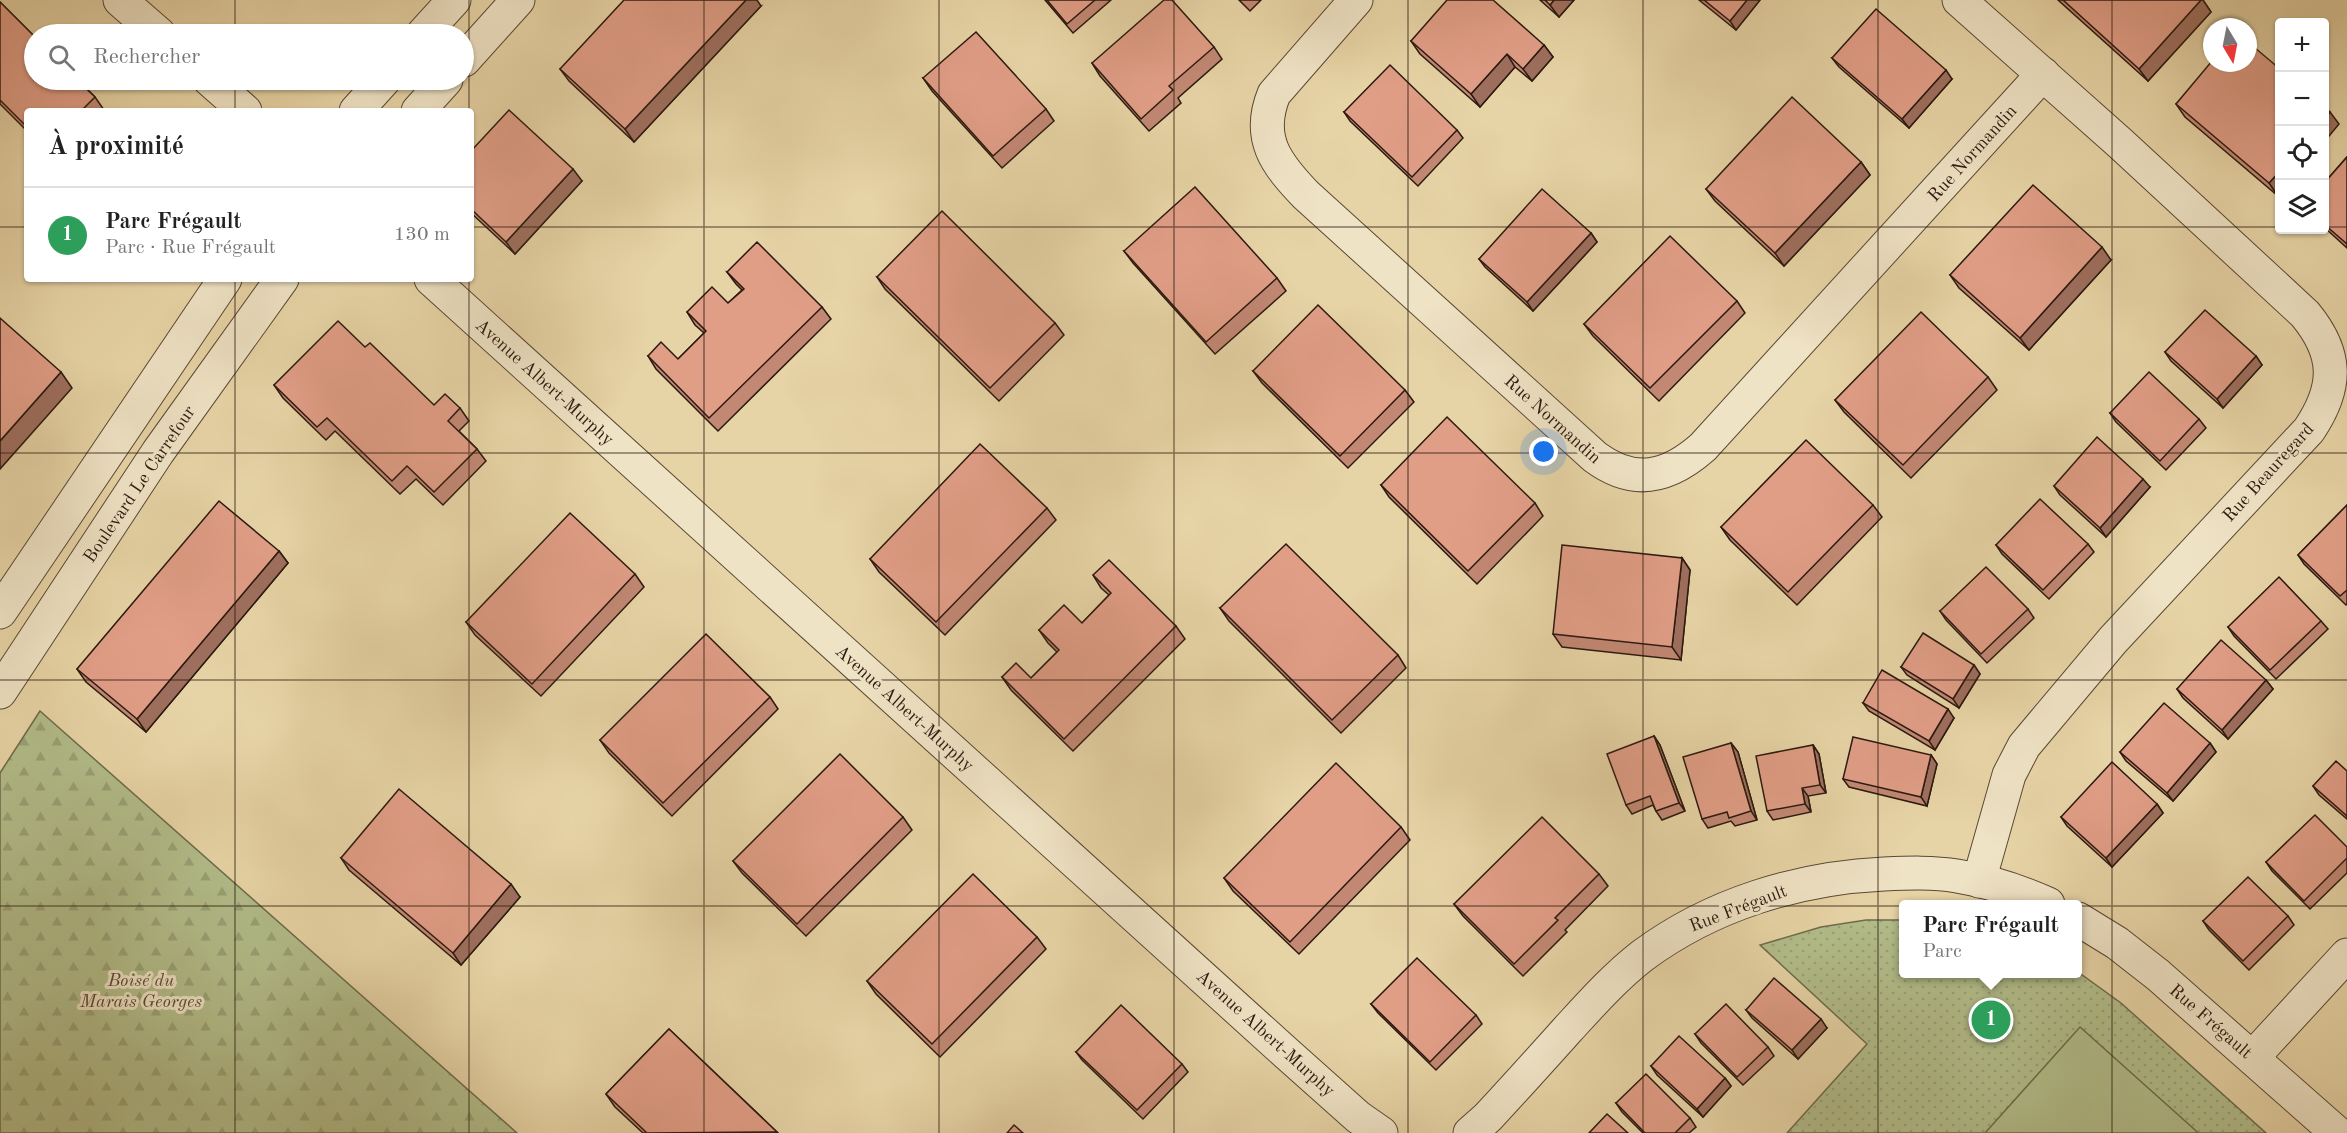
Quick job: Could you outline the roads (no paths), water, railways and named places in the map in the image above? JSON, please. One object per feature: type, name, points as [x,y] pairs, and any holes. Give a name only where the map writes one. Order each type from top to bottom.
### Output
[{"type":"street","points":[[120,0],[148,24]]},
{"type":"street","points":[[432,24],[454,0]]},
{"type":"street","points":[[474,49],[518,0]]},
{"type":"street","name":"Rue Normandin","points":[[1356,0],[1274,94],[1267,111],[1266,123],[1268,138],[1280,166],[1306,195],[1595,458],[1619,472],[1630,475],[1643,476],[1669,470],[1691,458],[1703,447],[2043,74]]},
{"type":"street","name":"Rue Beauregard","points":[[1959,0],[2120,142],[2305,314],[2327,350],[2331,369],[2330,386],[2325,404],[2309,430],[2114,640],[2024,746],[2009,775],[1979,881]]},
{"type":"street","points":[[221,90],[242,108]]},
{"type":"street","points":[[359,108],[375,90]]},
{"type":"street","points":[[421,108],[437,90]]},
{"type":"street","points":[[0,612],[223,282]]},
{"type":"street","name":"Boulevard Le Carrefour","points":[[0,692],[158,452],[280,282]]},
{"type":"street","name":"Avenue Albert-Murphy","points":[[434,282],[1284,1051],[1358,1116],[1381,1133]]},
{"type":"street","name":"Rue Frégault","points":[[1470,1133],[1488,1117],[1610,985],[1641,957],[1687,926],[1721,910],[1763,895],[1828,879],[1928,873],[1979,881],[2036,900]]},
{"type":"street","name":"Rue Frégault","points":[[2082,921],[2118,943],[2139,960],[2253,1057],[2337,1133]]},
{"type":"street","points":[[2253,1057],[2347,955]]},
{"type":"place","name":"Parc Frégault","points":[[1991,1020]]},
{"type":"park label","name":"Boisé du Marais Georges","points":[[141,990]]}]
